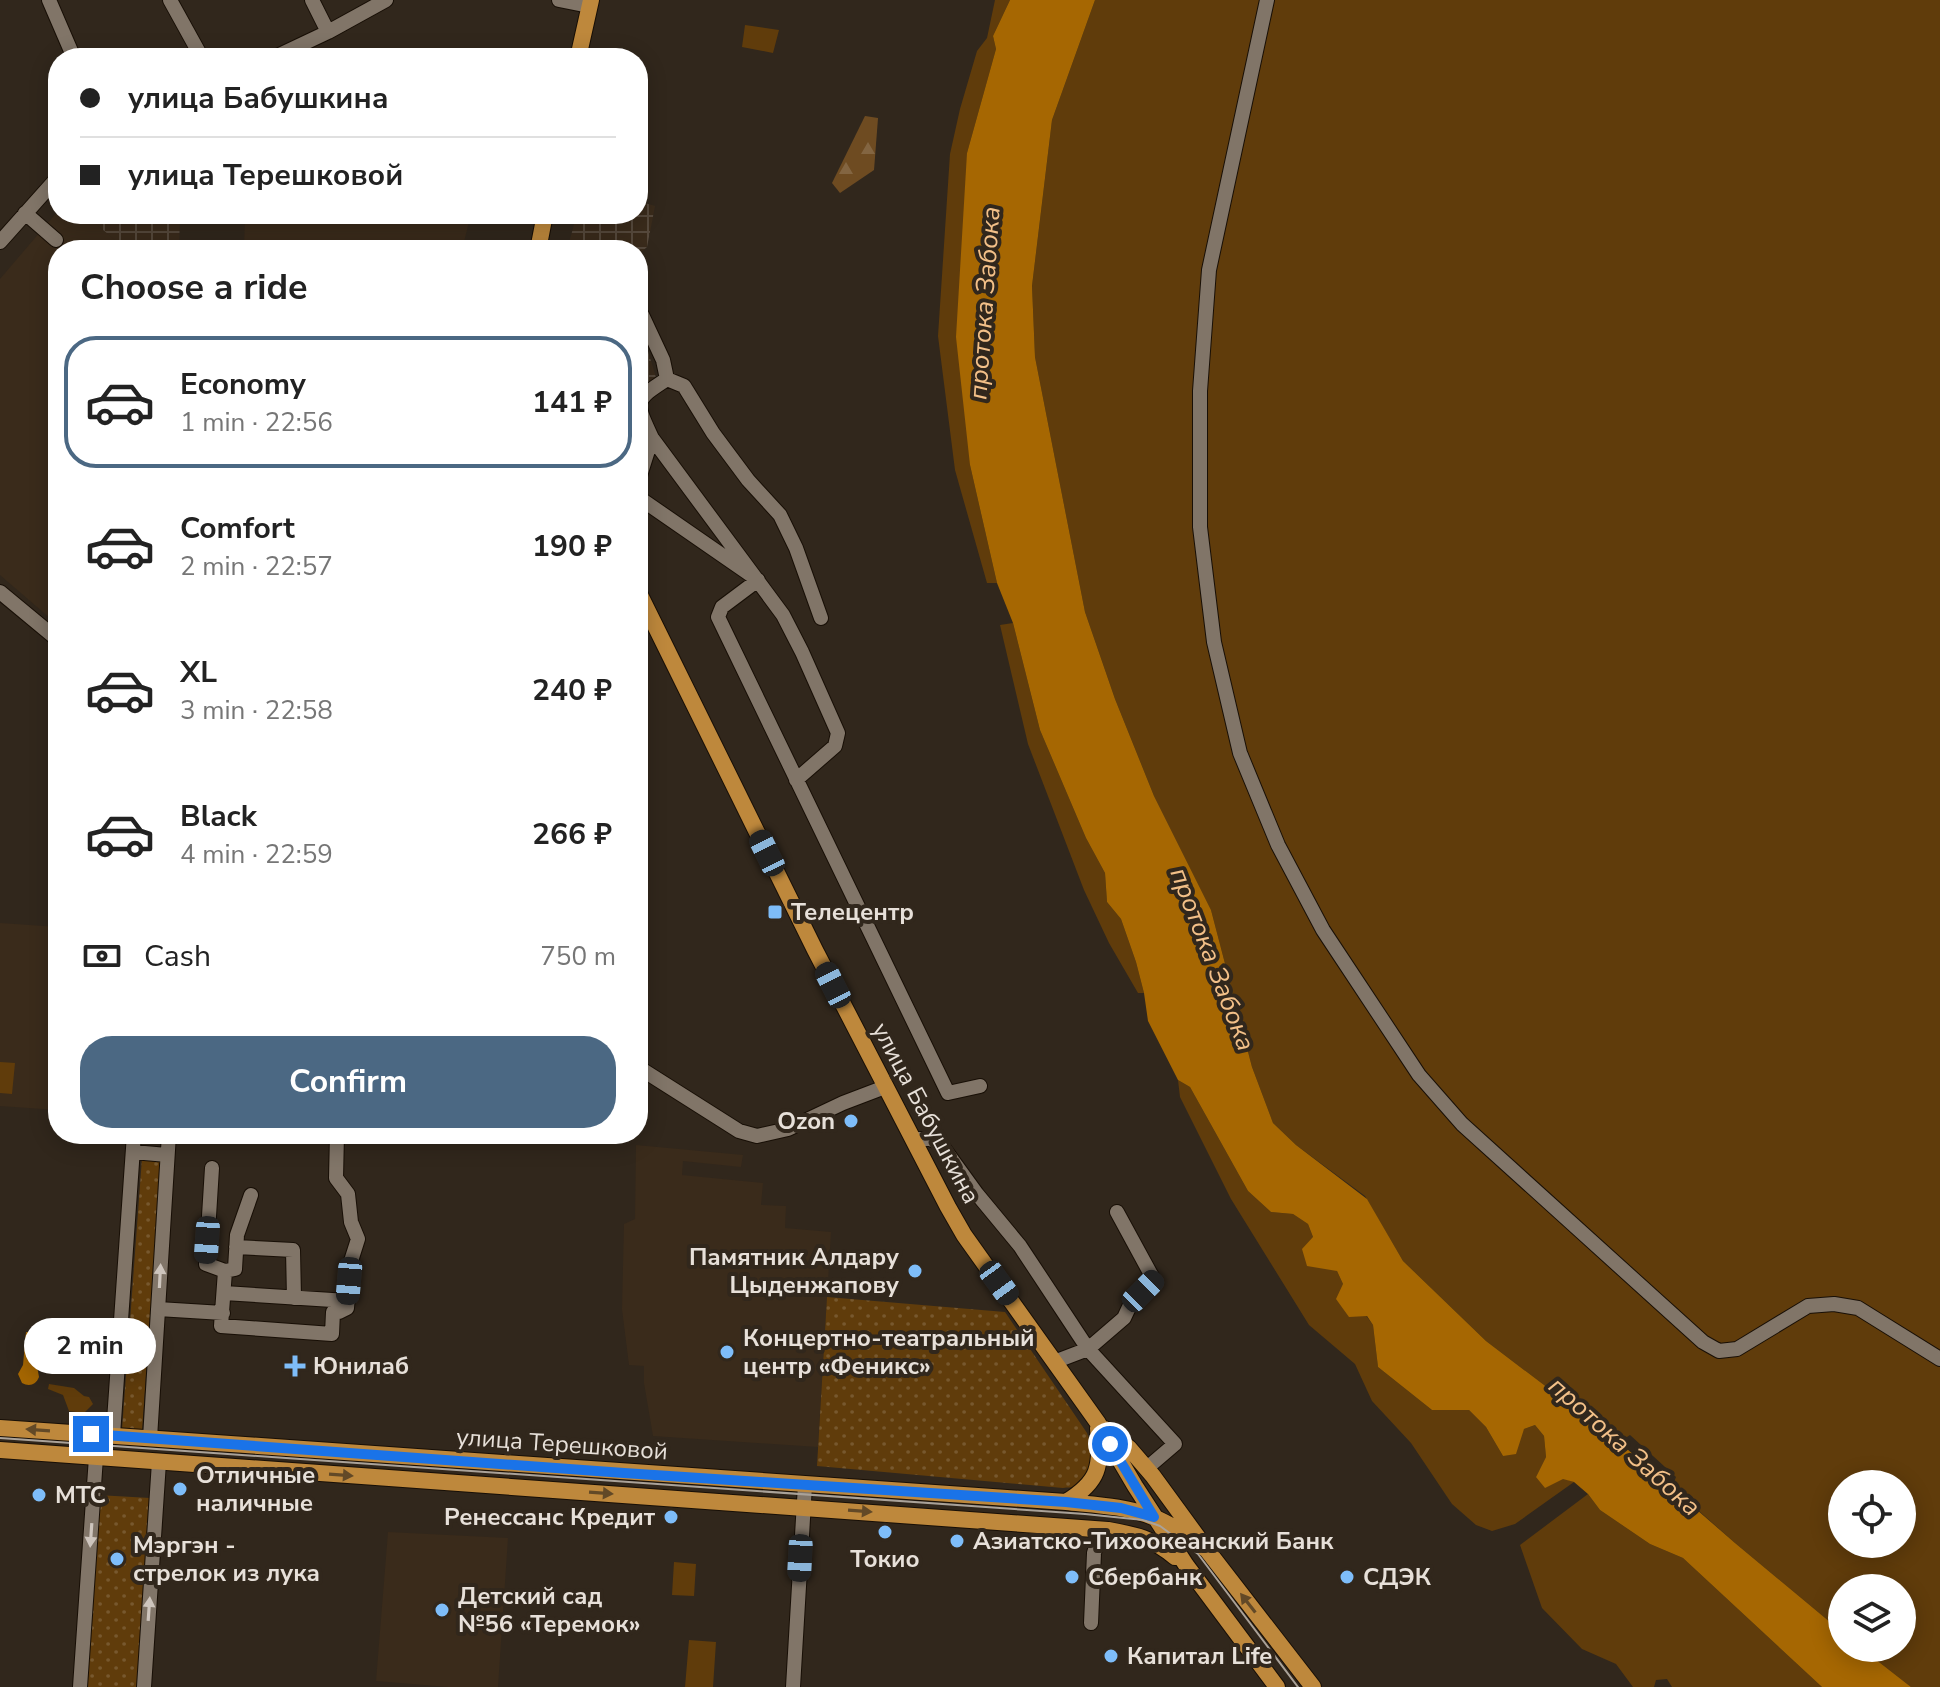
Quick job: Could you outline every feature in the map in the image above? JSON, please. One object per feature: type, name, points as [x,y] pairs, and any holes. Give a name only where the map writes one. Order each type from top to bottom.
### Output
[{"type":"main road","points":[[580,48],[590,3]]},
{"type":"main road","name":"улица Бабушкина","points":[[648,611],[815,950],[964,1235],[1098,1423],[1186,1565],[1277,1687]]},
{"type":"main road","points":[[1066,1502],[1088,1486],[1096,1474],[1100,1451],[1098,1423]]},
{"type":"main road","name":"улица Бабушкина","points":[[1098,1423],[1129,1448],[1147,1468],[1313,1687]]},
{"type":"main road","name":"улица Терешковой","points":[[0,1428],[1066,1502],[1121,1508],[1154,1517]]},
{"type":"main road","name":"улица Терешковой","points":[[0,1450],[1105,1530],[1153,1541],[1186,1565]]},
{"type":"main road","points":[[1105,1530],[1147,1468]]},
{"type":"main road","points":[[1154,1517],[1207,1550]]},
{"type":"street","points":[[49,0],[70,48]]},
{"type":"street","points":[[170,0],[196,48]]},
{"type":"street","points":[[312,0],[328,32]]},
{"type":"street","points":[[294,48],[386,0]]},
{"type":"street","points":[[559,0],[590,3]]},
{"type":"street","points":[[1267,0],[1209,270],[1200,391],[1200,527],[1214,642],[1240,753],[1278,845],[1323,930],[1419,1075],[1462,1124],[1703,1342],[1719,1351],[1737,1349],[1808,1306],[1834,1304],[1858,1308],[1940,1359]]},
{"type":"street","points":[[186,30],[186,48]]},
{"type":"street","points":[[0,242],[48,188]]},
{"type":"street","points":[[25,213],[56,240]]},
{"type":"street","points":[[648,328],[663,360],[667,379]]},
{"type":"street","points":[[648,392],[667,379]]},
{"type":"street","points":[[667,379],[684,386],[713,433],[748,480],[780,515],[796,548],[821,618]]},
{"type":"street","points":[[648,429],[783,615],[838,733],[835,746],[796,780]]},
{"type":"street","points":[[648,451],[652,438]]},
{"type":"street","points":[[648,504],[758,580]]},
{"type":"street","points":[[758,580],[722,607],[718,617],[948,1093],[980,1086]]},
{"type":"street","points":[[0,592],[48,632]]},
{"type":"street","points":[[648,1073],[739,1131],[757,1136],[788,1129],[885,1087]]},
{"type":"street","points":[[913,1139],[930,1139],[940,1143],[1020,1246],[1088,1349],[1175,1444],[1147,1468]]},
{"type":"street","points":[[113,1435],[133,1144]]},
{"type":"street","points":[[150,1438],[168,1144]]},
{"type":"street","points":[[225,1271],[221,1326],[332,1334],[358,1239],[351,1222],[348,1194],[336,1178],[337,1144]]},
{"type":"street","points":[[133,1152],[167,1155]]},
{"type":"street","points":[[212,1168],[206,1264],[225,1271],[235,1269],[237,1235],[251,1195]]},
{"type":"street","points":[[1054,1362],[1088,1349],[1124,1318],[1131,1303],[1154,1280],[1117,1212]]},
{"type":"street","points":[[236,1247],[293,1250],[294,1298]]},
{"type":"street","points":[[224,1293],[338,1304]]},
{"type":"street","points":[[158,1309],[223,1313]]},
{"type":"street","points":[[80,1687],[96,1457]]},
{"type":"street","points":[[144,1687],[159,1462]]},
{"type":"street","points":[[793,1687],[805,1485]]},
{"type":"street","points":[[1091,1623],[1094,1553],[1105,1530]]},
{"type":"shaded area","points":[[995,0],[1010,0],[993,36],[996,49],[967,153],[970,465],[997,583],[987,583],[955,470],[938,336],[950,154],[960,109],[977,51],[987,38]]},
{"type":"shaded area","points":[[1095,0],[1940,0],[1940,1687],[1911,1687],[1879,1662],[1916,1662],[1916,1574],[1828,1574],[1828,1620],[1672,1487],[1676,1477],[1630,1435],[1619,1442],[1486,1341],[1403,1261],[1365,1196],[1296,1145],[1273,1123],[1252,1067],[1211,910],[1154,796],[1115,699],[1085,612],[1035,357],[1032,286],[1052,120]]},
{"type":"shaded area","points":[[745,25],[779,30],[773,53],[742,47]]},
{"type":"shaded area","points":[[648,204],[655,206],[648,242],[570,240],[574,224],[648,224]]},
{"type":"shaded area","points":[[48,223],[96,224],[115,240],[48,240],[48,616],[0,575],[0,279]]},
{"type":"shaded area","points":[[96,224],[180,224],[179,240],[115,240]]},
{"type":"shaded area","points":[[245,224],[468,224],[464,240],[244,240]]},
{"type":"shaded area","points":[[648,351],[657,381],[648,384]]},
{"type":"shaded area","points":[[1013,623],[1040,730],[1086,838],[1105,873],[1107,902],[1121,919],[1144,993],[1138,993],[1109,943],[1084,890],[1028,744],[1000,625]]},
{"type":"shaded area","points":[[0,923],[48,926],[48,1109],[0,1106]]},
{"type":"shaded area","points":[[0,1062],[15,1063],[12,1094],[0,1093]]},
{"type":"shaded area","points":[[1178,1080],[1190,1087],[1248,1191],[1271,1212],[1293,1214],[1308,1224],[1343,1284],[1373,1325],[1378,1367],[1432,1410],[1469,1410],[1486,1427],[1503,1456],[1524,1429],[1535,1425],[1544,1436],[1546,1457],[1536,1477],[1563,1478],[1574,1482],[1515,1524],[1492,1531],[1476,1525],[1452,1504],[1411,1443],[1372,1401],[1355,1364],[1309,1325],[1231,1199],[1180,1097]]},
{"type":"shaded area","points":[[636,1145],[743,1155],[741,1167],[683,1161],[682,1175],[763,1183],[761,1205],[786,1206],[785,1228],[831,1232],[818,1447],[653,1436],[644,1366],[629,1365],[622,1309],[624,1224],[635,1219]]},
{"type":"shaded area","points":[[142,1158],[161,1162],[142,1431],[122,1430]]},
{"type":"shaded area","points":[[827,1297],[1005,1312],[1087,1433],[1092,1462],[1087,1477],[1076,1486],[1063,1488],[817,1466]]},
{"type":"shaded area","points":[[49,1384],[74,1388],[89,1397],[93,1404],[84,1413],[69,1411],[63,1395],[48,1389]]},
{"type":"shaded area","points":[[1588,1494],[1600,1510],[1650,1544],[1683,1558],[1822,1687],[1672,1687],[1667,1679],[1656,1680],[1654,1687],[1633,1687],[1616,1664],[1582,1649],[1542,1608],[1520,1545]]},
{"type":"shaded area","points":[[97,1495],[150,1498],[138,1687],[85,1687]]},
{"type":"shaded area","name":"Детский сад №56 «Теремок»","points":[[388,1532],[508,1538],[498,1687],[448,1687],[376,1681]]},
{"type":"shaded area","points":[[674,1562],[696,1564],[694,1596],[672,1595]]},
{"type":"shaded area","points":[[689,1640],[716,1642],[713,1687],[685,1687]]},
{"type":"green space","points":[[865,116],[878,118],[874,170],[840,193],[832,183]]},
{"type":"water","name":"протока Забока","points":[[1010,0],[1095,0],[1052,120],[1032,286],[1035,357],[1085,612],[1115,699],[1154,796],[1211,910],[1252,1067],[1273,1123],[1296,1145],[1367,1199],[1403,1261],[1486,1341],[1619,1442],[1828,1620],[1828,1662],[1879,1662],[1911,1687],[1822,1687],[1683,1558],[1650,1544],[1600,1510],[1574,1482],[1563,1479],[1545,1488],[1536,1477],[1546,1457],[1544,1436],[1535,1425],[1524,1429],[1516,1454],[1503,1456],[1486,1427],[1469,1410],[1432,1410],[1378,1367],[1373,1325],[1367,1316],[1349,1317],[1336,1299],[1343,1284],[1337,1271],[1307,1266],[1302,1249],[1313,1237],[1308,1224],[1293,1214],[1271,1212],[1248,1191],[1190,1087],[1178,1080],[1148,1021],[1136,962],[1121,919],[1107,902],[1105,873],[1086,838],[1040,730],[1013,623],[997,583],[970,465],[956,337],[967,153],[996,49],[993,36]]},
{"type":"water","points":[[26,1332],[40,1333],[39,1377],[30,1385],[22,1383],[18,1374],[23,1365]]},
{"type":"tram line","points":[[0,1438],[1143,1520],[1160,1526],[1198,1554],[1298,1687]]},
{"type":"place","name":"Телецентр","points":[[775,912]]},
{"type":"place","name":"Ozon","points":[[851,1121]]},
{"type":"place","name":"Памятник Алдару Цыденжапову","points":[[915,1271]]},
{"type":"place","name":"Концертно-театральный центр «Феникс»","points":[[727,1352]]},
{"type":"place","name":"Юнилаб","points":[[295,1366]]},
{"type":"place","name":"Отличные наличные","points":[[180,1489]]},
{"type":"place","name":"МТС","points":[[39,1495]]},
{"type":"place","name":"Ренессанс Кредит","points":[[671,1517]]},
{"type":"place","name":"Токио","points":[[885,1532]]},
{"type":"place","name":"Азиатско-Тихоокеанский Банк","points":[[957,1541]]},
{"type":"place","name":"Мэргэн - стрелок из лука","points":[[117,1559]]},
{"type":"place","name":"Сбербанк","points":[[1072,1577]]},
{"type":"place","name":"СДЭК","points":[[1347,1577]]},
{"type":"place","name":"Детский сад №56 «Теремок»","points":[[442,1610]]},
{"type":"place","name":"Капитал Life","points":[[1111,1656]]},
{"type":"route","points":[[91,1434],[1066,1502],[1121,1508],[1154,1517],[1110,1444]]}]
